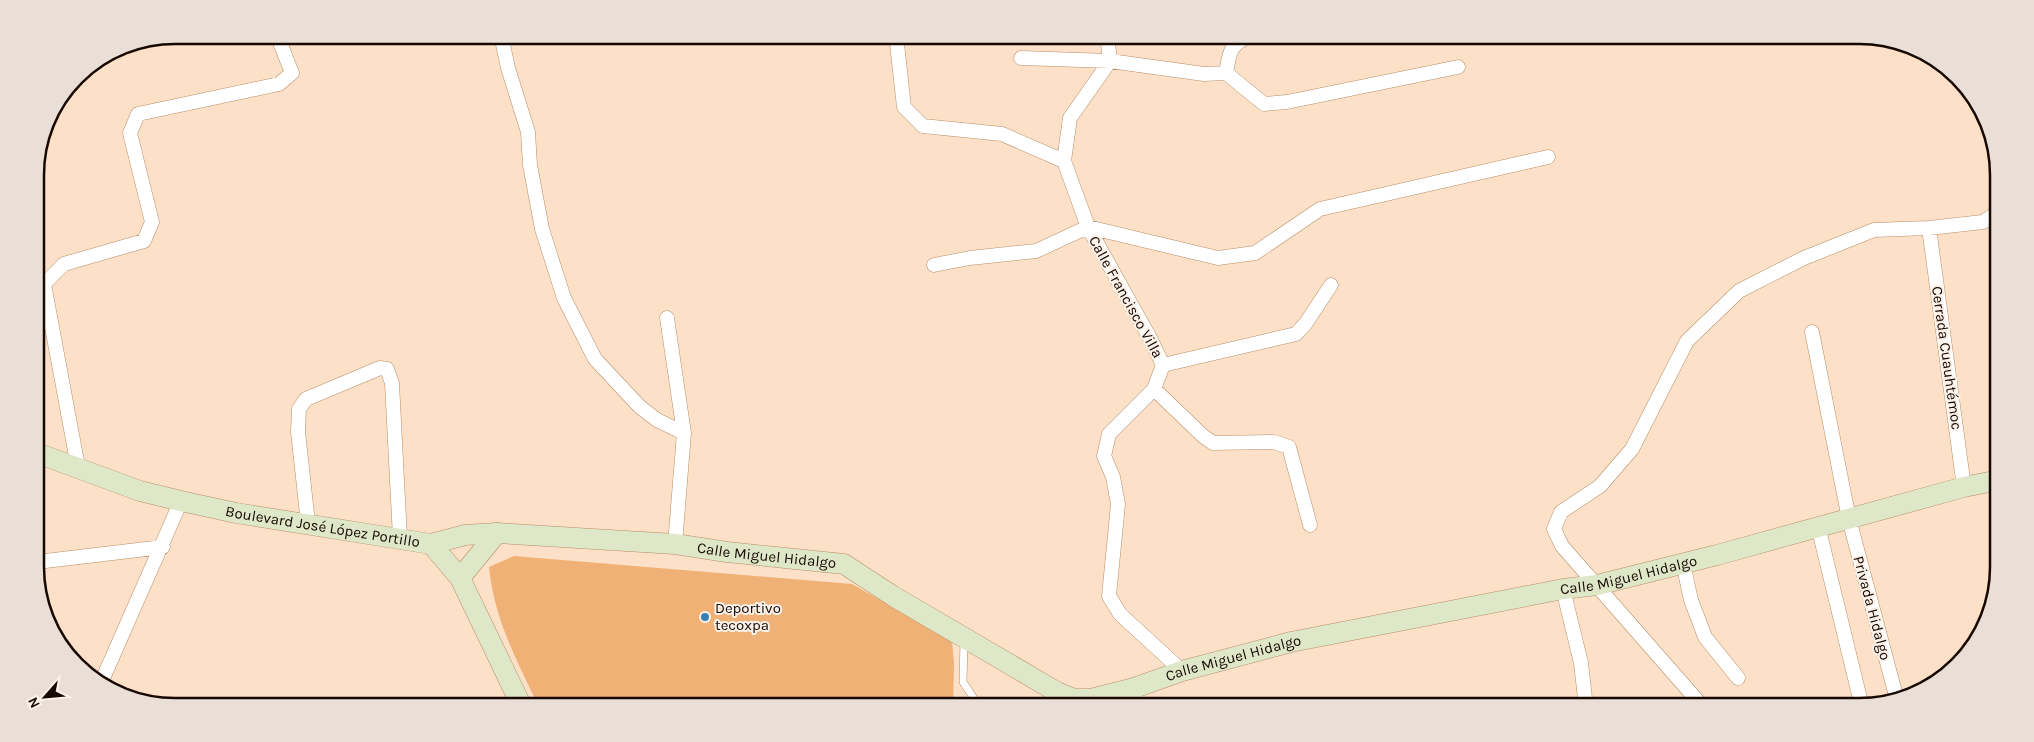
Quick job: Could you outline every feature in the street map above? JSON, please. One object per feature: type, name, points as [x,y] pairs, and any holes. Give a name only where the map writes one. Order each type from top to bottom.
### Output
[{"type":"street","points":[[78,468],[44,284],[64,264],[144,241],[152,222],[130,133],[138,114],[279,84],[292,73],[281,44]]},
{"type":"street","points":[[503,44],[508,68],[528,132],[530,165],[542,229],[564,298],[595,359],[640,407],[657,420],[684,433]]},
{"type":"street","points":[[897,44],[904,107],[923,126],[1002,134],[1064,161]]},
{"type":"street","points":[[1107,44],[1110,61]]},
{"type":"street","points":[[1226,73],[1230,50],[1237,44]]},
{"type":"street","points":[[1021,58],[1110,61],[1204,74],[1226,73],[1264,104],[1287,102],[1458,67]]},
{"type":"street","name":"Calle Francisco Villa","points":[[1110,61],[1070,118],[1064,161],[1088,227],[1163,365],[1154,388],[1108,434],[1104,456],[1113,477],[1118,504],[1109,596],[1120,614],[1182,671]]},
{"type":"street","points":[[934,265],[970,258],[1036,251],[1088,227],[1218,258],[1255,254],[1320,209],[1548,157]]},
{"type":"street","points":[[1695,698],[1562,546],[1554,529],[1560,512],[1600,486],[1632,449],[1687,341],[1739,291],[1804,258],[1874,230],[1929,228],[1983,222],[1990,217]]},
{"type":"street","name":"Cerrada Cuauhtémoc","points":[[1929,228],[1964,487]]},
{"type":"street","points":[[1163,365],[1296,334],[1306,323],[1331,285]]},
{"type":"street","points":[[667,318],[684,433],[675,544]]},
{"type":"street","name":"Privada Hidalgo","points":[[1812,332],[1849,518],[1895,693]]},
{"type":"street","points":[[308,523],[298,432],[299,409],[306,399],[380,368],[388,369],[392,383],[400,538]]},
{"type":"street","points":[[1154,388],[1203,436],[1213,443],[1274,442],[1289,448],[1310,524]]},
{"type":"street","name":"Boulevard José López Portillo","points":[[44,456],[140,491],[181,501],[236,513],[431,544],[460,578],[518,698]]},
{"type":"street","name":"Calle Miguel Hidalgo","points":[[1095,698],[1134,688],[1182,671],[1291,642],[1597,584],[1683,563],[1964,487],[1990,482]]},
{"type":"street","points":[[103,677],[181,501]]},
{"type":"street","points":[[1818,526],[1860,698]]},
{"type":"street","points":[[460,578],[497,533]]},
{"type":"street","name":"Calle Miguel Hidalgo","points":[[431,544],[465,535],[497,533],[675,544],[727,552],[844,564],[893,596],[1057,692],[1072,698]]},
{"type":"street","points":[[44,561],[162,547]]},
{"type":"street","points":[[1683,563],[1691,600],[1705,637],[1738,678]]},
{"type":"street","points":[[1563,589],[1581,663],[1585,698]]},
{"type":"lane","points":[[964,637],[963,682],[974,698]]},
{"type":"lane","points":[[1134,688],[1138,698]]},
{"type":"shaded area","name":"Deportivo tecoxpa","points":[[514,556],[852,584],[952,641],[954,664],[953,698],[535,698],[501,622],[489,567]]},
{"type":"place","name":"Deportivo tecoxpa","points":[[705,617]]}]
